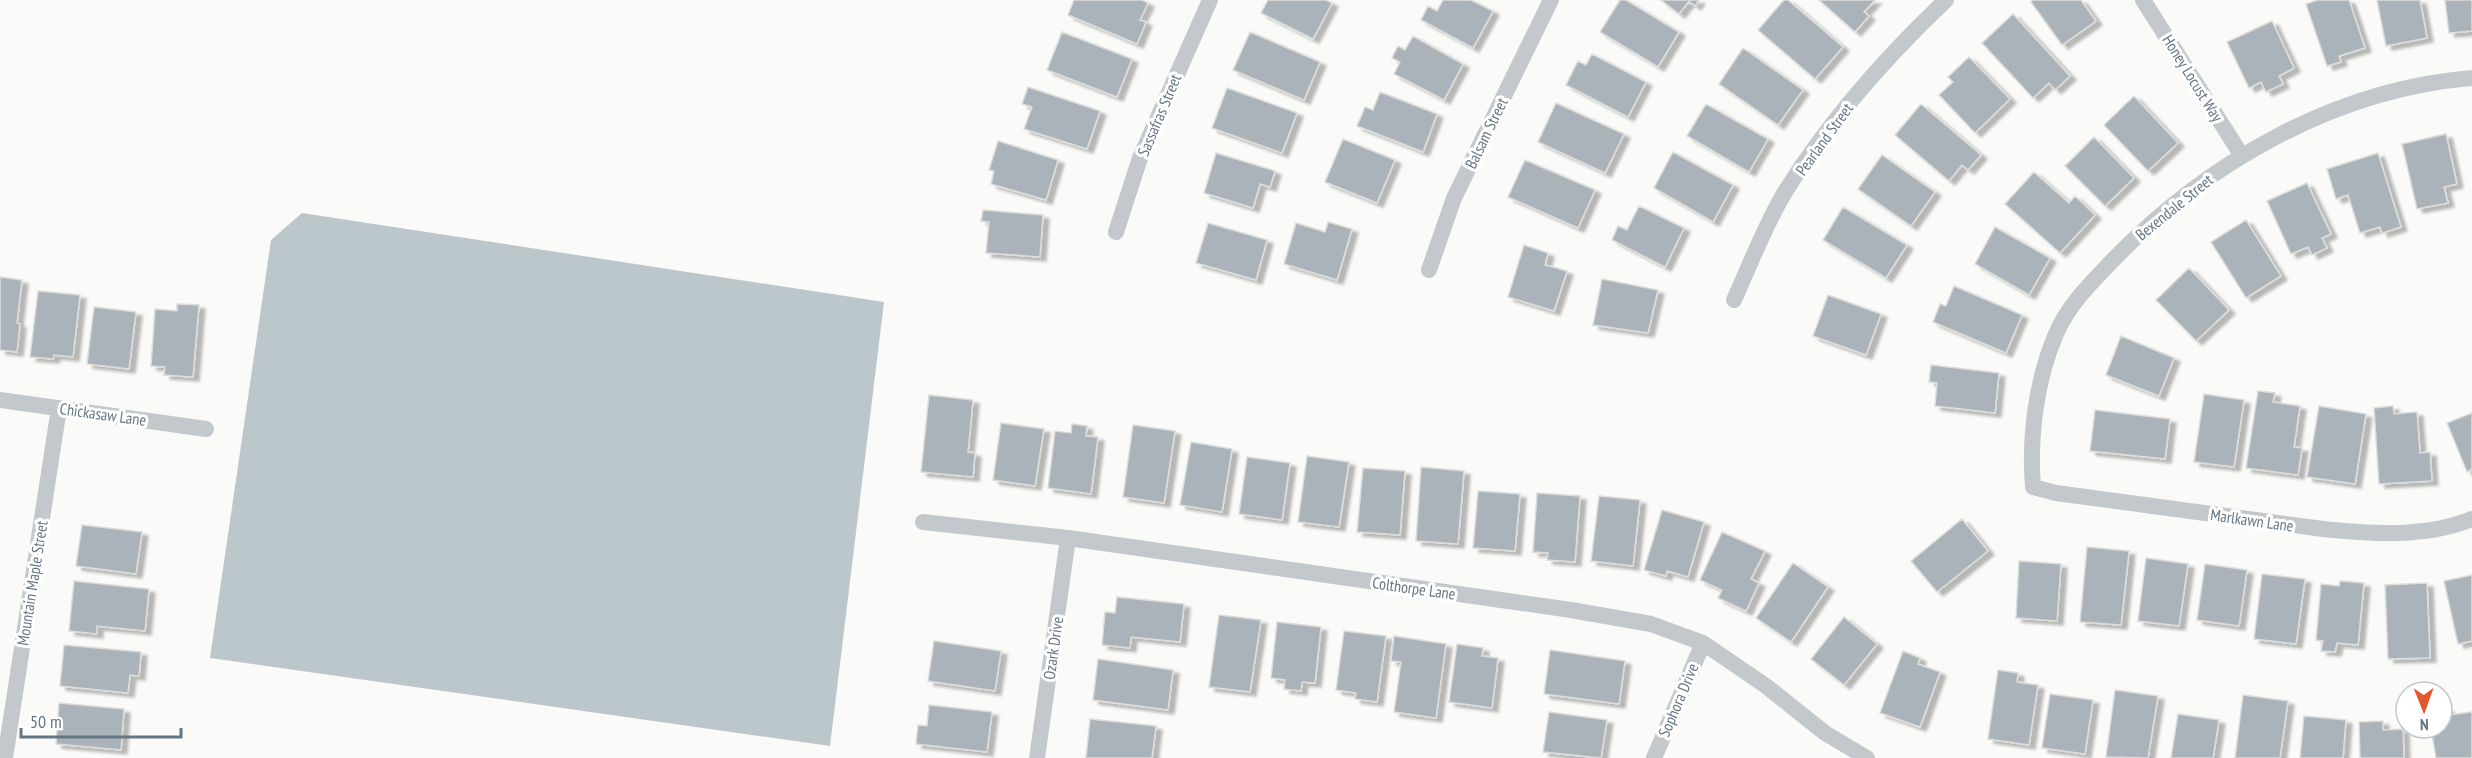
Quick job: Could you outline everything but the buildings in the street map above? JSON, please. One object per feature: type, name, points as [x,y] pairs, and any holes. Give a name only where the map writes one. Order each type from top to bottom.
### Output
[{"type":"street","name":"Sassafras Street","points":[[1116,232],[1140,158],[1209,0]]},
{"type":"street","name":"Balsam Street","points":[[1429,270],[1454,198],[1551,0]]},
{"type":"street","name":"Pearland Street","points":[[1734,300],[1784,194],[1829,129],[1896,48],[1946,0]]},
{"type":"street","name":"Honey Locust Way","points":[[2143,0],[2242,156]]},
{"type":"street","name":"Bexendale Street","points":[[2033,487],[2033,443],[2041,381],[2056,335],[2069,310],[2095,279],[2158,216],[2192,189],[2242,156],[2309,121],[2399,89],[2444,80],[2472,78]]},
{"type":"street","name":"Chickasaw Lane","points":[[0,400],[206,429]]},
{"type":"street","name":"Mountain Maple Street","points":[[5,758],[59,408]]},
{"type":"street","name":"Marlkawn Lane","points":[[2033,487],[2056,493],[2356,533],[2428,530],[2472,519]]},
{"type":"street","name":"Colthorpe Lane","points":[[923,522],[1068,538],[1571,610],[1651,624],[1703,643],[1766,686],[1825,733],[1867,758]]},
{"type":"street","name":"Ozark Drive","points":[[1037,758],[1068,538]]},
{"type":"street","name":"Sophora Drive","points":[[1654,758],[1703,643]]},
{"type":"shaded area","points":[[302,213],[884,302],[830,746],[210,658],[271,240]]}]
